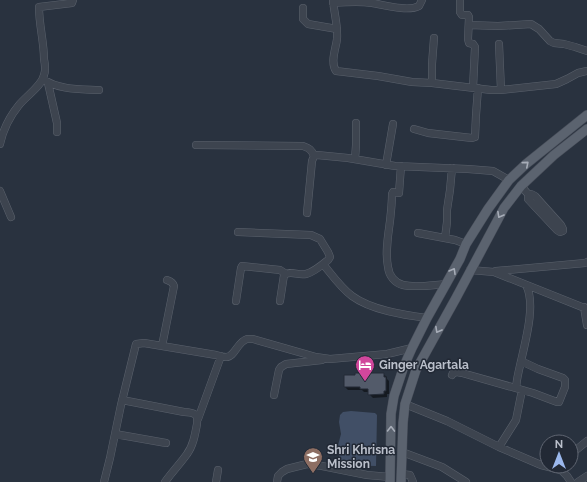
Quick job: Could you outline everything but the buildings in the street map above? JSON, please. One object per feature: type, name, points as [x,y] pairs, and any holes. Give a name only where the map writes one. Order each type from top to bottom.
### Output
[{"type":"main road","points":[[390,479],[391,414],[394,396],[412,348],[460,259],[466,244],[488,209],[509,180],[526,164],[587,115]]},
{"type":"main road","points":[[401,478],[405,404],[416,370],[504,208],[521,186],[554,155],[587,130]]},
{"type":"street","points":[[57,132],[57,123],[46,81],[39,7],[72,3],[73,0]]},
{"type":"street","points":[[422,0],[419,6],[414,8],[371,3],[333,1],[337,29],[334,68],[336,70],[412,82],[432,82],[500,90],[556,84],[567,80],[586,69]]},
{"type":"street","points":[[414,129],[428,133],[472,138],[475,137],[475,46],[468,42],[468,15],[460,12],[460,0]]},
{"type":"street","points":[[303,8],[303,19],[308,24],[337,29]]},
{"type":"street","points":[[469,25],[498,26],[531,24],[539,29],[554,44],[564,44],[587,51]]},
{"type":"street","points":[[432,82],[434,38]]},
{"type":"street","points":[[499,44],[500,90]]},
{"type":"street","points":[[0,144],[11,116],[19,104],[39,84],[46,81],[71,88],[99,90]]},
{"type":"street","points":[[355,159],[356,123]]},
{"type":"street","points":[[386,165],[393,124]]},
{"type":"street","points":[[196,145],[303,146],[308,148],[312,151],[314,156],[312,161],[307,212]]},
{"type":"street","points":[[314,156],[317,154],[386,165],[493,171],[509,180]]},
{"type":"street","points":[[401,166],[399,192],[393,192],[392,194],[387,267],[395,281],[402,285],[422,286],[446,284]]},
{"type":"street","points":[[445,238],[452,168]]},
{"type":"street","points":[[521,186],[528,194],[528,199],[557,230],[560,232],[563,231],[561,225],[535,196],[528,194]]},
{"type":"street","points":[[0,191],[12,217]]},
{"type":"street","points":[[236,301],[242,266],[280,270],[286,274],[306,274],[323,264],[330,257],[320,239],[311,235],[238,232]]},
{"type":"street","points":[[418,233],[455,240],[466,244]]},
{"type":"street","points":[[470,270],[494,272],[587,262]]},
{"type":"street","points":[[323,264],[341,286],[352,296],[362,302],[396,313],[427,318]]},
{"type":"street","points":[[494,272],[586,308],[587,325]]},
{"type":"street","points":[[280,301],[284,275],[286,274]]},
{"type":"street","points":[[162,346],[174,286],[171,281],[167,280]]},
{"type":"street","points":[[500,447],[516,420],[519,389],[517,380],[530,315],[528,289],[526,285]]},
{"type":"street","points":[[104,482],[136,344],[144,343],[226,357],[233,354],[238,346],[247,339],[253,339],[316,357],[330,359]]},
{"type":"street","points":[[274,396],[279,370],[286,364],[387,354],[412,348]]},
{"type":"street","points":[[165,482],[187,454],[195,438],[198,419],[221,356]]},
{"type":"street","points":[[452,376],[453,373],[456,372],[519,389],[558,402],[560,401],[565,387],[565,380],[521,361]]},
{"type":"street","points":[[122,400],[192,413],[198,419]]},
{"type":"street","points":[[405,404],[447,421],[539,464]]},
{"type":"street","points":[[115,434],[166,443]]},
{"type":"street","points":[[579,448],[587,441]]},
{"type":"street","points":[[402,452],[442,467],[466,482]]},
{"type":"street","points":[[277,482],[278,476],[282,472],[287,469],[307,464],[390,479]]},
{"type":"street","points":[[216,482],[218,470]]},
{"type":"street","points":[[565,474],[571,482]]},
{"type":"street","points":[[401,478],[410,475],[413,482]]},
{"type":"street","points":[[578,482],[587,476]]},
{"type":"water","points":[[351,411],[375,413],[377,415],[376,466],[339,465],[337,449],[341,434],[339,422],[340,415],[343,412]]},
{"type":"place","name":"Ginger Agartala","points":[[365,382]]},
{"type":"place","name":"Shri Khrisna Mission","points":[[313,474]]}]
